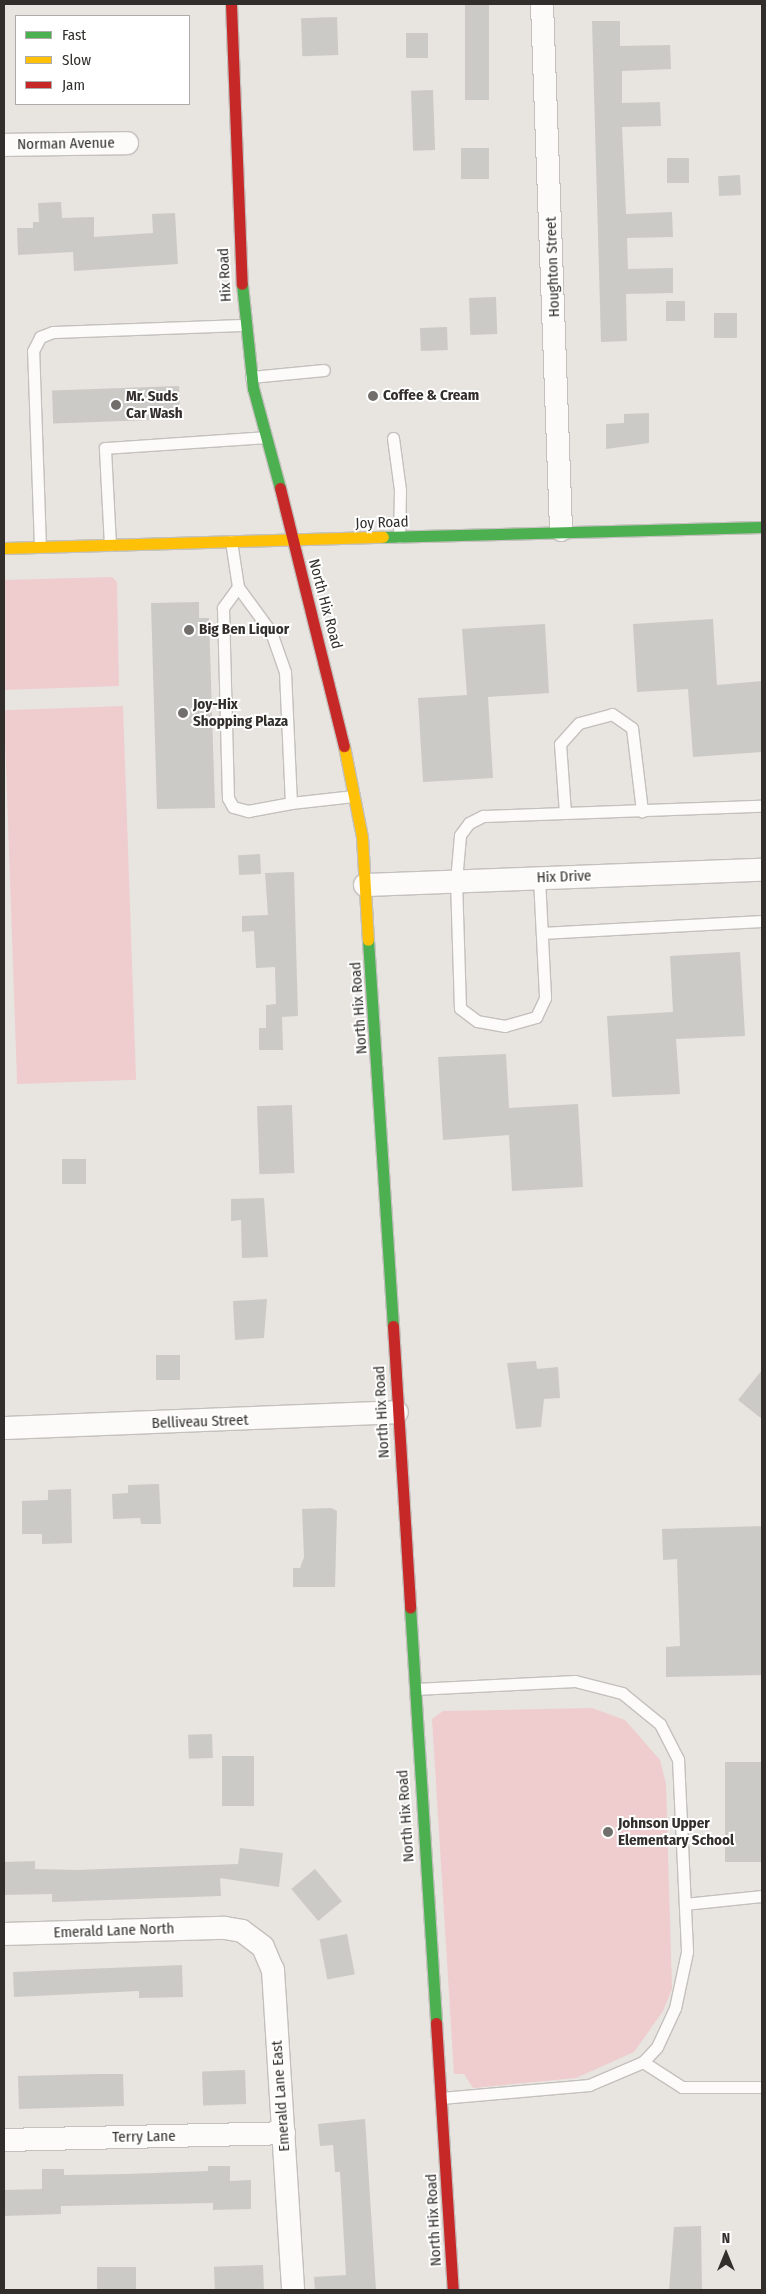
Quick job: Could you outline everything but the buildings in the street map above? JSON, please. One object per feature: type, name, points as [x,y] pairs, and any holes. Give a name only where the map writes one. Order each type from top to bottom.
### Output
[{"type":"street","name":"Hix Road","points":[[231,4],[243,325],[251,377],[293,539]]},
{"type":"street","name":"Houghton Street","points":[[542,4],[561,530]]},
{"type":"street","name":"Norman Avenue","points":[[4,145],[127,143]]},
{"type":"street","name":"Joy Road","points":[[4,548],[399,537],[561,530],[762,527]]},
{"type":"street","name":"North Hix Road","points":[[293,539],[356,796],[365,884],[413,1689],[442,2098],[453,2290]]},
{"type":"street","name":"Hix Drive","points":[[365,884],[762,870]]},
{"type":"street","name":"Belliveau Street","points":[[4,1428],[397,1412]]},
{"type":"street","name":"Emerald Lane North","points":[[4,1934],[225,1928]]},
{"type":"street","name":"Emerald Lane East","points":[[225,1928],[254,1937],[271,1962],[284,2133],[293,2290]]},
{"type":"street","name":"Terry Lane","points":[[4,2140],[284,2133]]},
{"type":"lane","points":[[40,547],[33,351],[40,337],[53,332],[243,325]]},
{"type":"lane","points":[[251,377],[324,370]]},
{"type":"lane","points":[[110,545],[105,448],[268,437]]},
{"type":"lane","points":[[393,438],[400,490],[399,537]]},
{"type":"lane","points":[[231,541],[238,587],[271,632],[285,672],[291,802]]},
{"type":"lane","points":[[238,587],[223,608],[228,798],[233,807],[248,811],[291,802],[356,796]]},
{"type":"lane","points":[[565,814],[560,744],[579,722],[612,714],[632,728],[642,811]]},
{"type":"lane","points":[[539,878],[545,998],[536,1017],[505,1026],[478,1021],[460,1008],[456,881],[460,835],[469,823],[483,816],[762,806]]},
{"type":"lane","points":[[542,933],[762,921]]},
{"type":"lane","points":[[413,1689],[575,1680],[622,1693],[660,1724],[678,1759],[687,1952],[675,2008],[657,2047],[643,2062],[589,2085],[442,2098]]},
{"type":"lane","points":[[685,1904],[762,1896]]},
{"type":"lane","points":[[643,2062],[682,2087],[762,2087]]},
{"type":"shaded area","points":[[112,577],[117,582],[119,686],[4,690],[4,580]]},
{"type":"shaded area","points":[[123,706],[136,1080],[17,1084],[4,710]]},
{"type":"shaded area","points":[[592,1708],[625,1720],[660,1760],[666,1784],[672,1989],[663,2011],[634,2052],[576,2078],[473,2088],[464,2074],[454,2074],[432,1719],[443,1711]]},
{"type":"traffic: fast","points":[[242,284],[253,388],[280,488]]},
{"type":"traffic: fast","points":[[383,537],[762,527]]},
{"type":"traffic: fast","points":[[368,940],[393,1326]]},
{"type":"traffic: fast","points":[[410,1607],[436,2023]]},
{"type":"traffic: slow","points":[[4,548],[383,537]]},
{"type":"traffic: slow","points":[[344,746],[362,837],[368,940]]},
{"type":"traffic: jam","points":[[231,4],[242,284]]},
{"type":"traffic: jam","points":[[280,488],[344,746]]},
{"type":"traffic: jam","points":[[393,1326],[410,1607]]},
{"type":"traffic: jam","points":[[436,2023],[453,2290]]},
{"type":"place","name":"Coffee & Cream","points":[[373,396]]},
{"type":"place","name":"Mr. Suds Car Wash","points":[[116,405]]},
{"type":"place","name":"Big Ben Liquor","points":[[189,630]]},
{"type":"place","name":"Joy-Hix Shopping Plaza","points":[[183,713]]},
{"type":"place","name":"Johnson Upper Elementary School","points":[[608,1832]]}]
